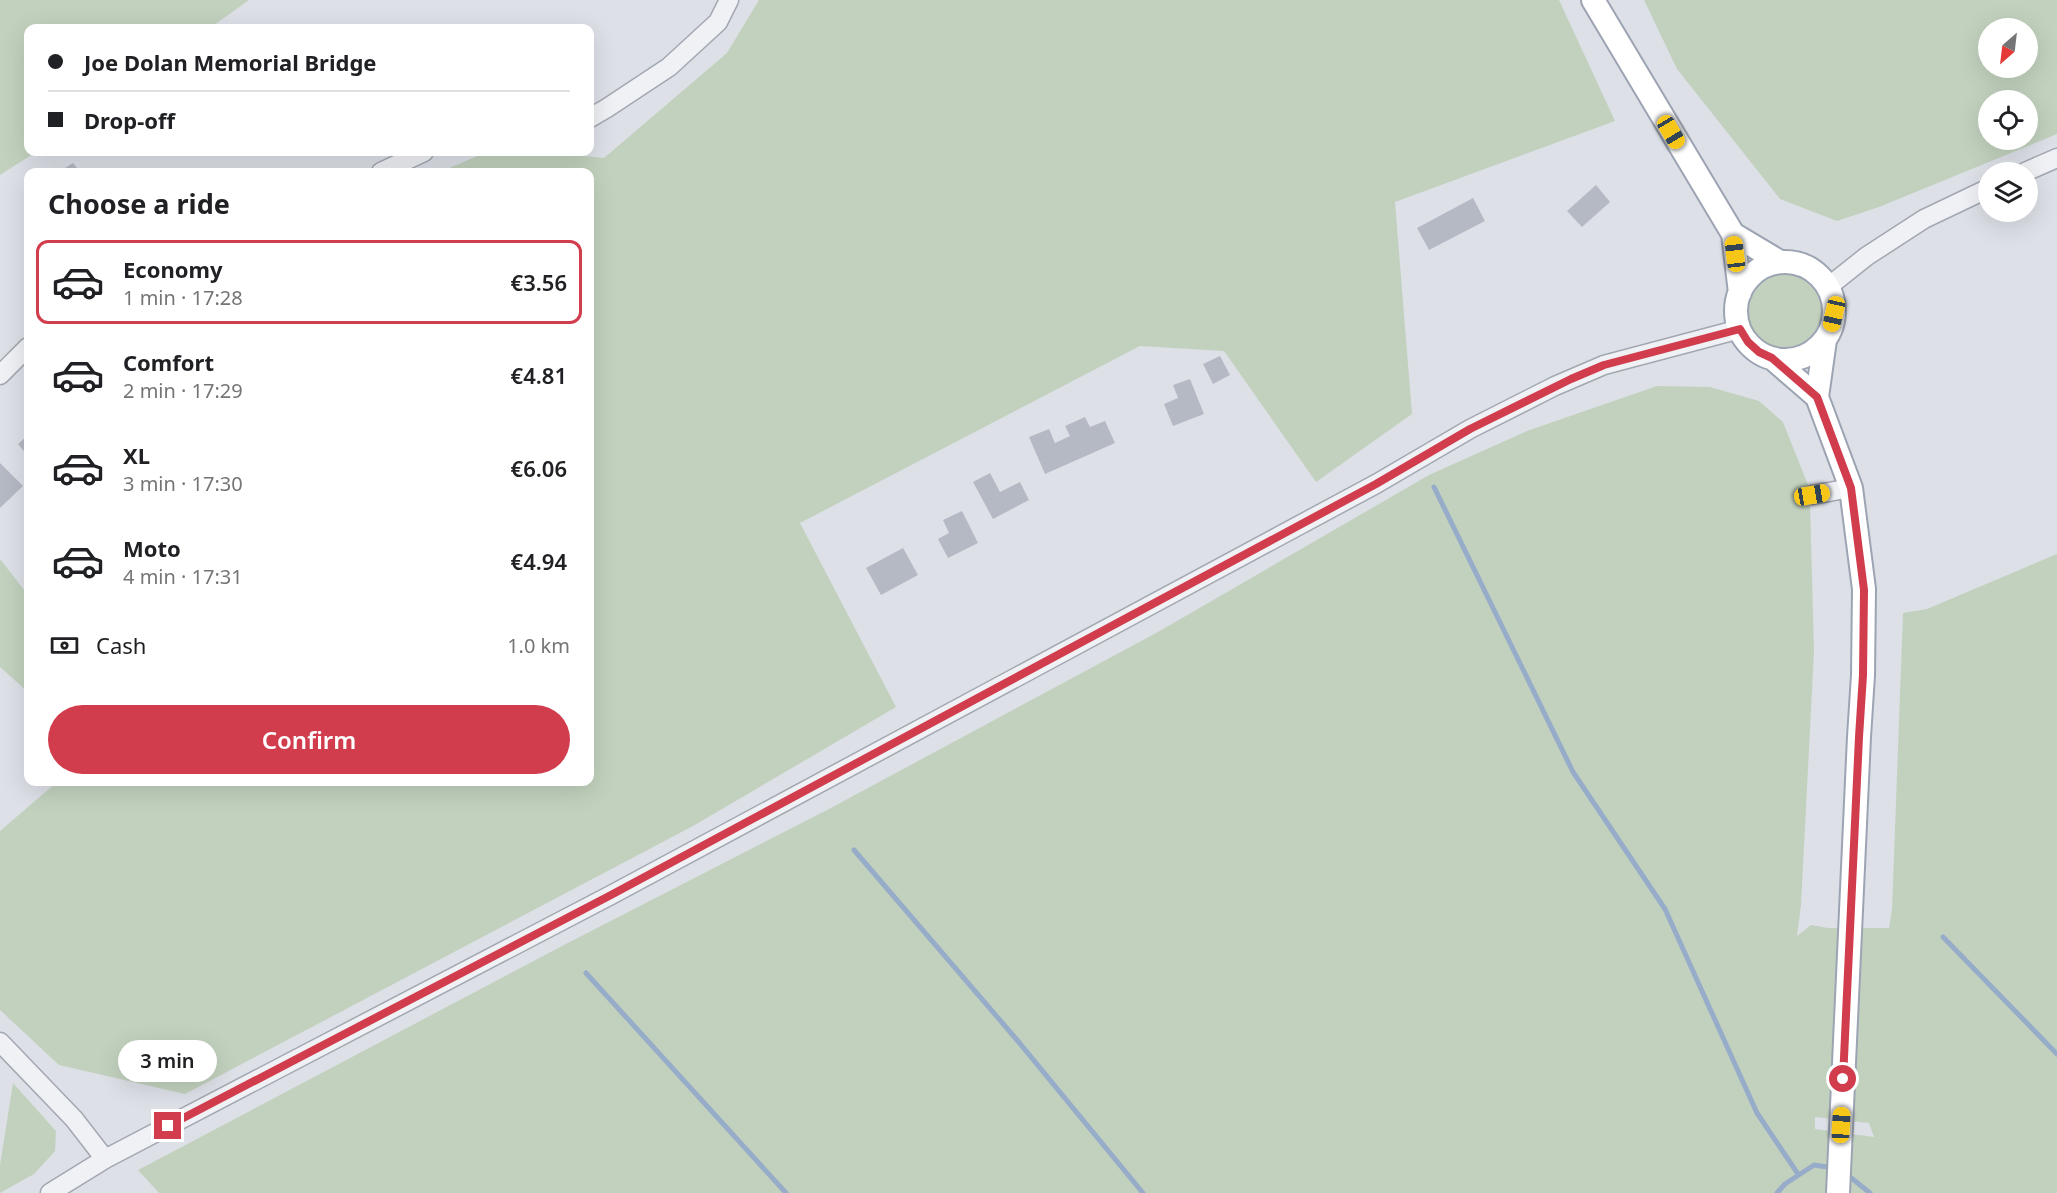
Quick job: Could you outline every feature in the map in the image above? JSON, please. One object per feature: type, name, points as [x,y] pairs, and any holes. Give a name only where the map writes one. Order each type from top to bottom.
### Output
[{"type":"main road","points":[[1593,0],[1733,234],[1740,293],[1737,317],[1740,329],[1748,342],[1759,352],[1772,358],[1817,397]]},
{"type":"main road","points":[[1733,234],[1780,262]]},
{"type":"main road","points":[[1740,293],[1754,273],[1780,262],[1794,263],[1808,267],[1820,276],[1833,300],[1834,314],[1825,340],[1817,397],[1851,488],[1864,590],[1863,675],[1838,1193]]},
{"type":"main road","points":[[1772,358],[1802,357],[1815,350],[1825,340]]},
{"type":"street","points":[[594,115],[669,67],[718,22],[729,0]]},
{"type":"street","points":[[390,168],[415,156]]},
{"type":"street","points":[[2038,166],[2057,158]]},
{"type":"street","points":[[1828,287],[1867,256],[1924,219],[1978,194]]},
{"type":"street","points":[[50,1193],[105,1159],[611,895],[1376,484],[1470,429],[1604,365],[1740,329]]},
{"type":"street","points":[[0,375],[24,351]]},
{"type":"street","points":[[1812,495],[1851,488]]},
{"type":"street","points":[[0,1042],[74,1119],[105,1159]]},
{"type":"green space","points":[[0,0],[249,0],[216,24],[24,24],[24,156],[30,156],[0,175]]},
{"type":"green space","points":[[759,0],[1559,0],[1615,121],[1395,202],[1412,414],[1316,482],[1224,351],[1140,346],[800,523],[896,707],[693,826],[185,1094],[59,1065],[0,1010],[0,831],[52,786],[594,786],[594,168],[449,168],[478,156],[604,158],[727,53]]},
{"type":"green space","points":[[1644,0],[2057,0],[2057,134],[2038,142],[2038,90],[1978,90],[1978,150],[2018,150],[1989,162],[1978,162],[1978,166],[1879,207],[1837,221],[1780,199],[1677,69]]},
{"type":"green space","points":[[1784,272],[1799,275],[1812,283],[1820,296],[1823,311],[1820,326],[1812,339],[1799,347],[1784,350],[1769,347],[1756,339],[1748,326],[1745,311],[1748,296],[1756,283],[1769,275]]},
{"type":"green space","points":[[1657,386],[1710,387],[1759,401],[1783,422],[1812,495],[1810,502],[1814,652],[1801,905],[1797,936],[1811,925],[1828,928],[1889,928],[1892,910],[1903,613],[1927,609],[2057,554],[2057,1193],[159,1193],[138,1170],[562,946],[827,810],[1158,632],[1429,475],[1527,431]],"holes":[[[1815,1117],[1869,1123],[1874,1137],[1815,1129]]]},
{"type":"green space","points":[[0,559],[24,590],[24,688],[0,667]]},
{"type":"green space","points":[[13,1083],[56,1131],[55,1151],[34,1174],[0,1193],[0,1165]]},
{"type":"building","points":[[73,163],[77,168],[65,168]]},
{"type":"building","points":[[1596,185],[1610,202],[1582,227],[1567,211]]},
{"type":"building","points":[[1473,198],[1485,221],[1429,250],[1417,228]]},
{"type":"building","points":[[1220,356],[1230,375],[1213,384],[1203,364]]},
{"type":"building","points":[[1190,379],[1204,414],[1173,426],[1164,404],[1178,398],[1173,385]]},
{"type":"building","points":[[1085,417],[1090,427],[1105,421],[1115,443],[1045,474],[1029,437],[1049,429],[1055,443],[1070,436],[1065,426]]},
{"type":"building","points":[[24,439],[24,451],[18,444]]},
{"type":"building","points":[[0,463],[23,486],[0,508]]},
{"type":"building","points":[[990,473],[1000,492],[1020,482],[1029,500],[993,519],[973,482]]},
{"type":"building","points":[[962,511],[978,543],[948,558],[938,539],[949,533],[943,520]]},
{"type":"building","points":[[903,548],[918,575],[881,595],[866,568]]},
{"type":"waterway","points":[[1434,487],[1573,772],[1665,909],[1757,1113],[1798,1174]]},
{"type":"waterway","points":[[854,850],[1017,1040],[1143,1193]]},
{"type":"waterway","points":[[1943,937],[2057,1054]]},
{"type":"waterway","points":[[586,973],[786,1193]]},
{"type":"waterway","points":[[1777,1193],[1785,1184],[1814,1165],[1834,1168]]},
{"type":"waterway","points":[[1845,1173],[1870,1193]]},
{"type":"route","points":[[168,1126],[611,895],[1376,484],[1470,429],[1555,386],[1604,365],[1740,329],[1748,342],[1759,352],[1772,358],[1817,397],[1851,488],[1864,590],[1863,675],[1843,1079]]}]
